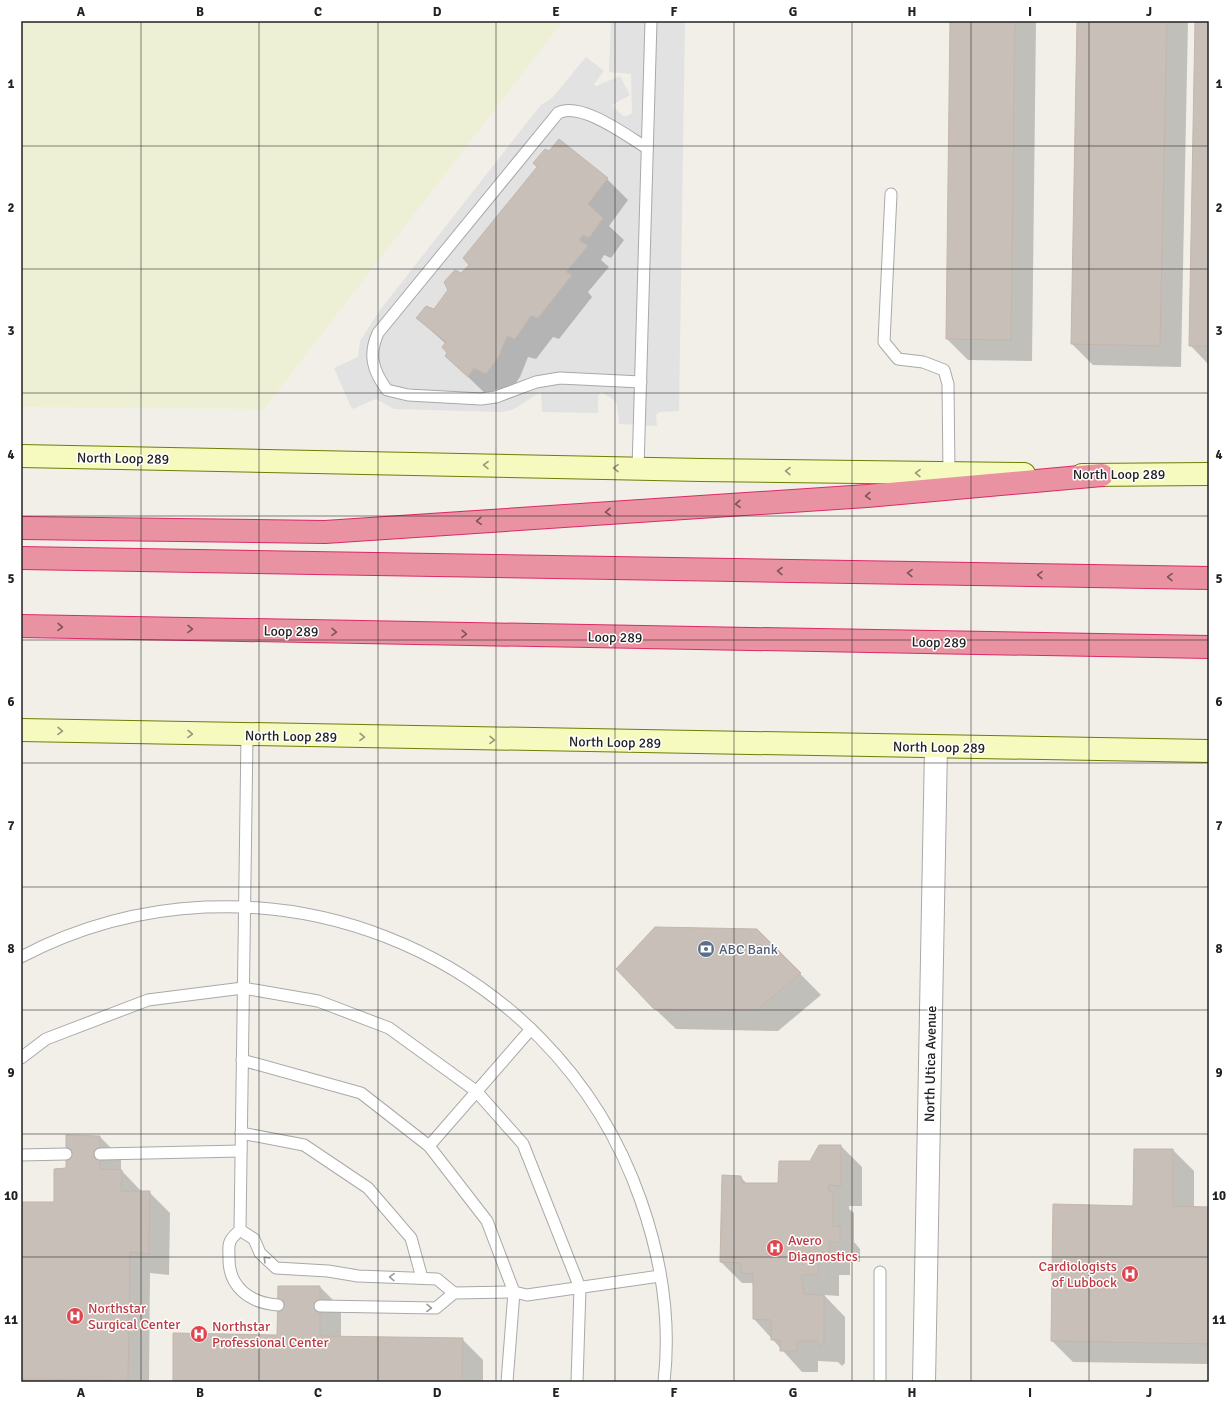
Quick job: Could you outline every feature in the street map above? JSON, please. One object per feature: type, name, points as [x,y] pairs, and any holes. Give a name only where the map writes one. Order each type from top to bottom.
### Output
[{"type":"highway","points":[[21,528],[325,532],[867,496],[1102,475]]},
{"type":"highway","points":[[21,558],[1209,578]]},
{"type":"highway","name":"Loop 289","points":[[21,626],[1209,647]]},
{"type":"main road","name":"North Loop 289","points":[[21,456],[638,469],[1102,475],[1209,474]]},
{"type":"main road","name":"North Loop 289","points":[[21,730],[246,736],[1209,752]]},
{"type":"street","name":"North Utica Avenue","points":[[919,1380],[936,747]]},
{"type":"lane","points":[[638,469],[651,21]]},
{"type":"lane","points":[[641,382],[560,378],[536,382],[496,397],[482,399],[408,396],[387,390],[376,370],[372,352],[373,343],[378,333],[558,113],[565,110],[586,113],[648,148]]},
{"type":"lane","points":[[891,194],[884,342],[898,359],[922,362],[944,370],[948,384],[949,473]]},
{"type":"lane","points":[[246,736],[240,1230],[230,1241],[229,1262],[231,1277],[244,1294],[255,1301],[278,1305]]},
{"type":"lane","points":[[21,957],[75,933],[110,921],[147,913],[185,908],[244,906],[298,911],[335,919],[371,930],[406,944],[440,961],[472,981],[531,1029],[557,1056],[581,1085],[602,1117],[620,1150],[636,1184],[648,1220],[660,1276],[666,1332],[664,1382]]},
{"type":"lane","points":[[21,1058],[46,1039],[148,1000],[243,988],[318,1001],[389,1028],[476,1091],[523,1144],[580,1288],[577,1382]]},
{"type":"lane","points":[[429,1146],[531,1029]]},
{"type":"lane","points":[[242,1060],[361,1093],[429,1146],[487,1221],[514,1292],[507,1382]]},
{"type":"lane","points":[[241,1133],[304,1145],[368,1188],[411,1238],[422,1278]]},
{"type":"lane","points":[[100,1154],[241,1151]]},
{"type":"lane","points":[[21,1155],[66,1154]]},
{"type":"lane","points":[[240,1230],[254,1239],[260,1253],[276,1268],[328,1271],[358,1276],[437,1279],[454,1293]]},
{"type":"lane","points":[[880,1272],[880,1382]]},
{"type":"lane","points":[[320,1306],[436,1308],[454,1293],[514,1292],[527,1295],[660,1276]]},
{"type":"green space","points":[[21,21],[563,21],[264,409],[21,407]]},
{"type":"shaded area","points":[[611,21],[685,21],[679,411],[659,412],[656,415],[657,426],[619,424],[617,404],[614,400],[601,392],[598,396],[598,413],[542,412],[541,392],[512,410],[501,412],[394,409],[376,399],[353,409],[334,368],[358,357],[360,341],[380,310],[536,111],[541,105],[552,98],[586,57],[604,71],[594,84],[596,86],[620,76],[630,95],[612,105],[623,116],[627,116],[632,113],[631,74],[609,72]]},
{"type":"building","points":[[950,21],[1015,21],[1011,340],[946,339]]},
{"type":"building","points":[[1077,21],[1167,21],[1160,346],[1071,344]]},
{"type":"building","points":[[1195,21],[1209,21],[1209,346],[1189,346]]},
{"type":"building","points":[[559,139],[608,178],[588,204],[603,218],[589,238],[583,235],[579,240],[588,246],[566,272],[572,275],[538,318],[531,316],[515,339],[507,336],[499,356],[486,374],[474,368],[468,377],[445,356],[447,353],[442,347],[446,342],[416,318],[426,306],[434,309],[448,290],[444,282],[455,270],[461,273],[469,265],[463,258],[537,167],[533,163],[545,149],[549,151]]},
{"type":"building","name":"ABC Bank","points":[[655,927],[757,929],[801,973],[757,1010],[654,1009],[616,969]]},
{"type":"building","name":"Northstar Surgical Center","points":[[66,1135],[100,1136],[100,1169],[122,1170],[121,1191],[150,1191],[149,1254],[130,1252],[128,1380],[21,1379],[21,1202],[54,1202],[54,1169],[66,1168]]},
{"type":"building","name":"Avero Diagnostics","points":[[819,1145],[841,1145],[841,1186],[829,1185],[828,1191],[833,1191],[833,1226],[840,1226],[840,1242],[829,1242],[829,1255],[818,1254],[818,1275],[801,1275],[804,1294],[824,1295],[824,1341],[821,1346],[817,1341],[797,1341],[797,1351],[780,1351],[780,1340],[771,1340],[771,1320],[753,1319],[753,1274],[741,1273],[741,1263],[720,1262],[722,1175],[741,1176],[742,1183],[778,1183],[779,1161],[810,1161]]},
{"type":"building","name":"Cardiologists of Lubbock","points":[[1134,1149],[1173,1149],[1173,1206],[1209,1207],[1209,1344],[1051,1341],[1053,1204],[1133,1206]]},
{"type":"building","name":"Northstar Professional Center","points":[[278,1286],[320,1286],[320,1336],[463,1338],[462,1382],[173,1382],[173,1333],[277,1335]]},
{"type":"place","name":"ABC Bank","points":[[706,949]]},
{"type":"place","name":"Avero Diagnostics","points":[[775,1248]]},
{"type":"place","name":"Cardiologists of Lubbock","points":[[1130,1274]]},
{"type":"place","name":"Northstar Surgical Center","points":[[75,1316]]},
{"type":"place","name":"Northstar Professional Center","points":[[199,1334]]}]
